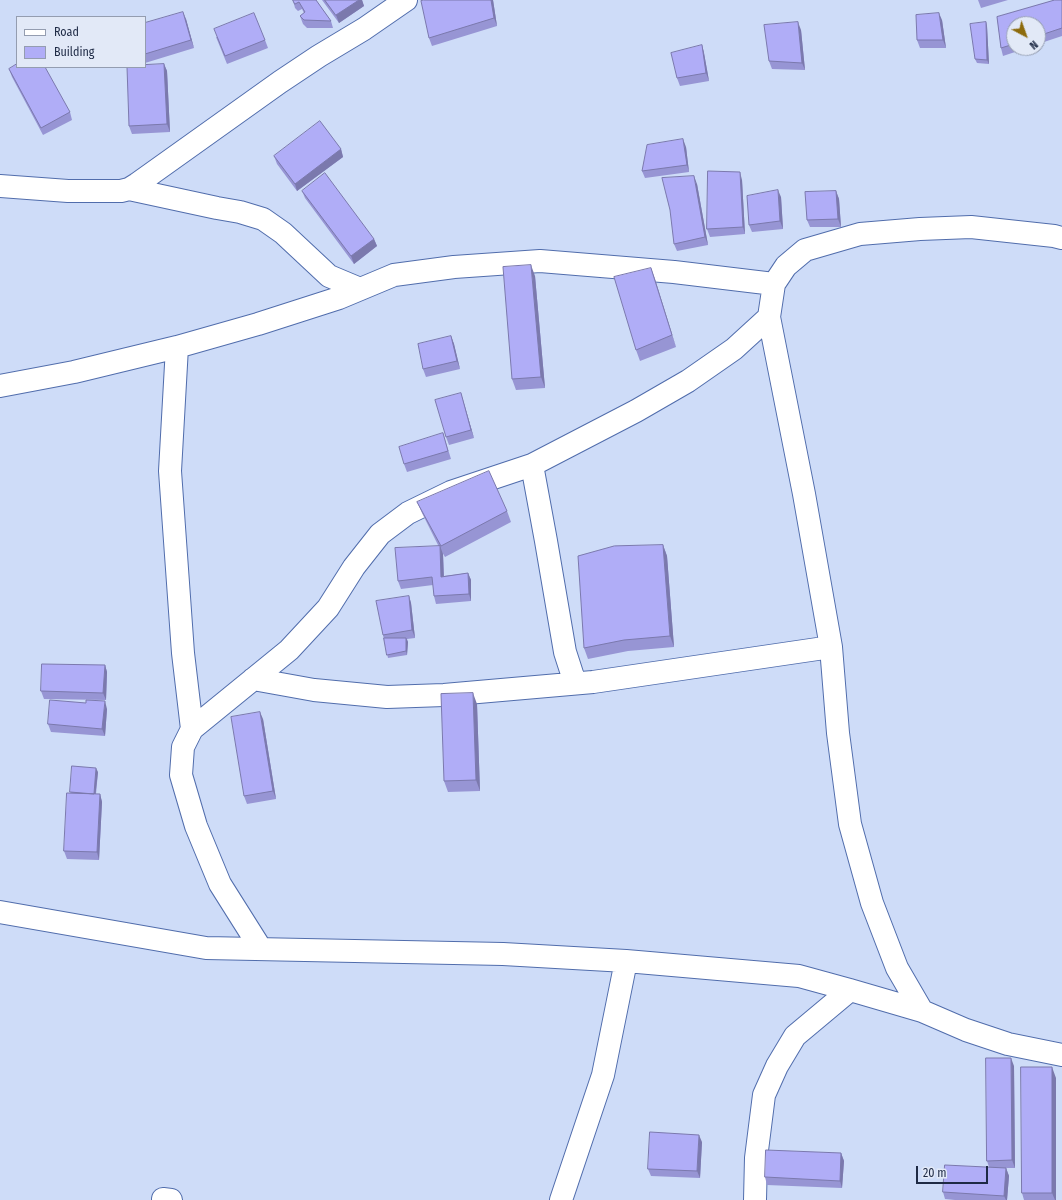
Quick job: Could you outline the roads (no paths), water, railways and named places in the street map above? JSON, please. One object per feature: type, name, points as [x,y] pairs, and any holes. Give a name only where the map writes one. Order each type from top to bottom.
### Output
[{"type":"street","points":[[0,186],[68,191],[121,191],[129,189],[280,82],[319,56],[364,30],[406,0]]},
{"type":"street","points":[[129,189],[240,212],[263,219],[283,233],[329,276],[360,289]]},
{"type":"street","points":[[922,1011],[897,968],[872,903],[850,824],[838,733],[831,647],[803,486],[769,317],[774,284],[786,266],[805,250],[860,234],[920,229],[971,227],[1062,238]]},
{"type":"street","points":[[0,386],[74,372],[177,347],[266,322],[339,298],[394,275],[454,267],[540,261],[674,272],[774,284]]},
{"type":"street","points":[[261,949],[220,884],[196,826],[182,775],[183,748],[192,729],[289,650],[328,608],[354,567],[380,534],[408,513],[451,492],[532,466],[636,411],[688,381],[734,349],[769,317]]},
{"type":"street","points":[[177,347],[170,471],[183,653],[192,729]]},
{"type":"street","points":[[532,466],[565,652],[574,683]]},
{"type":"street","points":[[253,679],[314,690],[387,697],[444,695],[574,683],[831,647]]},
{"type":"street","points":[[0,912],[206,948],[503,954],[626,961],[799,976],[922,1011],[966,1030],[1008,1044],[1062,1054]]},
{"type":"street","points":[[560,1200],[603,1075],[626,961]]},
{"type":"street","points":[[755,1200],[756,1158],[764,1095],[777,1066],[795,1036],[850,990]]}]
